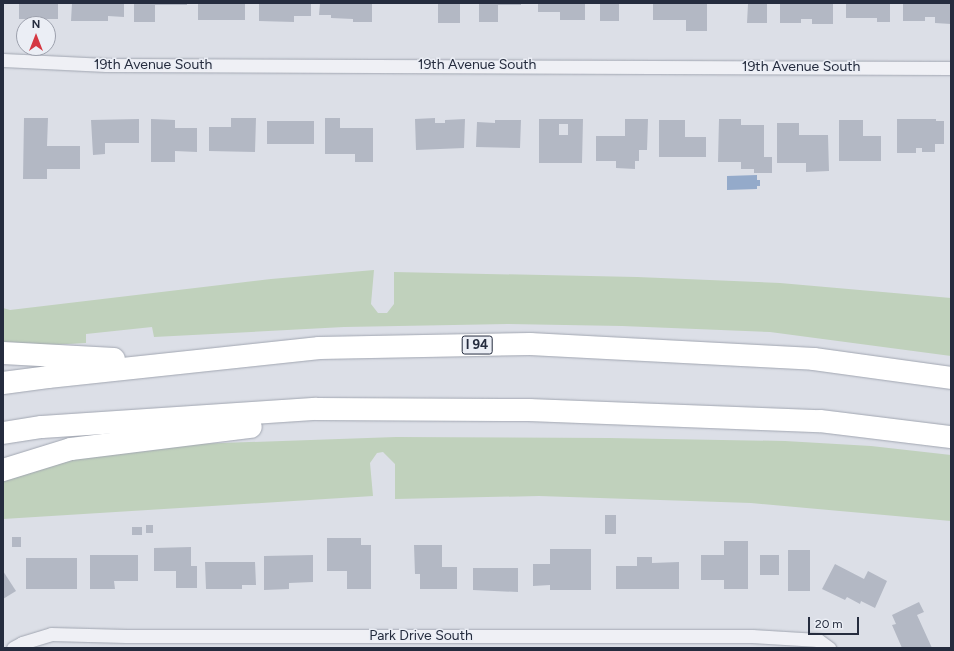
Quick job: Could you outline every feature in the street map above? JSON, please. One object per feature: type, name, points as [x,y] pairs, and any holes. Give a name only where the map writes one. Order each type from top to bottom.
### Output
[{"type":"highway","name":"I 94","points":[[3,383],[319,348],[530,344],[814,359],[951,378]]},
{"type":"highway","points":[[3,353],[185,362]]},
{"type":"highway","points":[[3,433],[42,427],[316,409],[396,409],[529,410],[820,421],[951,437]]},
{"type":"highway","points":[[3,470],[71,449],[396,409]]},
{"type":"street","name":"19th Avenue South","points":[[3,60],[106,65],[951,68]]},
{"type":"street","name":"Park Drive South","points":[[13,648],[22,643],[51,634],[126,636],[752,636],[818,640],[829,648]]},
{"type":"green space","points":[[374,270],[371,304],[378,313],[387,313],[394,304],[394,272],[637,277],[780,283],[951,298],[951,356],[770,332],[622,326],[508,324],[344,327],[154,337],[152,327],[86,334],[86,343],[51,345],[3,342],[3,308],[10,310],[271,279]]},
{"type":"green space","points":[[396,437],[785,441],[871,446],[951,455],[951,521],[751,503],[539,496],[395,499],[395,464],[383,452],[377,453],[370,463],[373,496],[3,519],[3,479],[68,459],[194,444]]},
{"type":"water","points":[[757,175],[757,180],[760,180],[760,186],[757,186],[757,189],[727,190],[727,176]]},
{"type":"building","points":[[19,3],[58,3],[58,19],[56,19],[56,16],[19,16]]},
{"type":"building","points":[[72,3],[124,3],[124,17],[108,16],[108,21],[71,21]]},
{"type":"building","points":[[134,3],[187,3],[187,5],[155,5],[155,22],[134,22]]},
{"type":"building","points":[[198,3],[245,3],[245,20],[198,20]]},
{"type":"building","points":[[259,3],[311,3],[311,16],[294,16],[294,22],[259,21]]},
{"type":"building","points":[[320,3],[372,3],[372,22],[353,22],[353,19],[331,18],[331,15],[319,15]]},
{"type":"building","points":[[438,3],[460,3],[460,23],[438,23]]},
{"type":"building","points":[[479,3],[521,3],[521,5],[498,5],[498,22],[479,22]]},
{"type":"building","points":[[538,3],[585,3],[585,20],[560,20],[560,12],[538,12]]},
{"type":"building","points":[[600,3],[619,3],[619,21],[600,21]]},
{"type":"building","points":[[653,3],[707,3],[707,31],[686,31],[686,20],[653,20]]},
{"type":"building","points":[[744,3],[767,3],[767,23],[747,23],[748,4]]},
{"type":"building","points":[[780,3],[833,3],[833,24],[812,24],[812,19],[801,19],[801,23],[780,23]]},
{"type":"building","points":[[846,3],[890,3],[890,22],[877,22],[877,18],[846,18]]},
{"type":"building","points":[[903,3],[951,3],[951,24],[935,23],[935,17],[925,17],[925,21],[903,21]]},
{"type":"building","points":[[24,118],[48,118],[47,146],[80,146],[80,169],[47,169],[47,179],[23,179]]},
{"type":"building","points":[[231,118],[256,118],[255,152],[209,151],[209,127],[231,127]]},
{"type":"building","points":[[325,118],[340,118],[340,128],[373,128],[373,162],[355,162],[355,154],[325,154]]},
{"type":"building","points":[[435,118],[435,123],[445,123],[445,120],[465,119],[464,148],[416,150],[415,119]]},
{"type":"building","points":[[139,119],[139,143],[105,143],[105,154],[93,155],[91,120]]},
{"type":"building","points":[[151,119],[175,120],[175,128],[197,128],[197,152],[175,151],[175,162],[151,162]]},
{"type":"building","points":[[539,119],[583,119],[582,163],[539,163]],"holes":[[[559,124],[568,124],[568,135],[559,135]]]},
{"type":"building","points":[[625,119],[648,119],[647,150],[639,150],[639,161],[635,161],[635,169],[616,168],[616,161],[596,161],[596,136],[625,136]]},
{"type":"building","points":[[719,119],[741,119],[741,125],[764,125],[764,157],[772,157],[772,173],[754,173],[754,169],[741,169],[741,162],[718,162]]},
{"type":"building","points":[[897,119],[936,119],[936,121],[944,121],[944,144],[935,144],[935,152],[922,152],[922,148],[916,148],[916,153],[897,153]]},
{"type":"building","points":[[495,120],[521,120],[520,148],[476,147],[477,122],[495,123]]},
{"type":"building","points":[[659,120],[685,120],[685,137],[706,137],[706,157],[659,157]]},
{"type":"building","points":[[839,120],[863,120],[863,136],[881,136],[881,161],[839,161]]},
{"type":"building","points":[[267,121],[314,121],[314,144],[267,144]]},
{"type":"building","points":[[777,123],[799,123],[799,135],[828,135],[829,171],[806,172],[806,163],[777,163]]},
{"type":"building","points":[[605,515],[616,515],[616,534],[605,534]]},
{"type":"building","points":[[146,525],[153,525],[153,533],[146,533]]},
{"type":"building","points":[[132,527],[142,527],[142,535],[132,535]]},
{"type":"building","points":[[12,537],[21,537],[21,547],[12,547]]},
{"type":"building","points":[[327,538],[361,538],[361,545],[371,545],[371,589],[347,589],[347,571],[327,571]]},
{"type":"building","points":[[724,541],[748,541],[748,589],[724,589],[724,580],[701,580],[701,555],[724,555]]},
{"type":"building","points":[[414,545],[442,545],[442,567],[457,567],[457,589],[420,589],[420,574],[415,574]]},
{"type":"building","points":[[191,547],[191,566],[197,566],[197,588],[176,588],[176,571],[154,571],[154,548]]},
{"type":"building","points":[[550,549],[591,549],[591,590],[550,590],[550,585],[533,586],[533,564],[550,564]]},
{"type":"building","points":[[788,550],[810,550],[810,591],[788,591]]},
{"type":"building","points":[[90,555],[138,555],[138,581],[114,581],[115,589],[90,589]]},
{"type":"building","points":[[313,555],[313,582],[289,583],[289,589],[264,590],[264,556]]},
{"type":"building","points":[[760,555],[779,555],[779,575],[760,575]]},
{"type":"building","points":[[637,557],[652,557],[652,563],[679,562],[679,589],[616,589],[616,566],[637,566]]},
{"type":"building","points":[[26,558],[77,558],[77,589],[26,589]]},
{"type":"building","points":[[205,562],[255,562],[256,585],[242,585],[242,589],[206,589]]},
{"type":"building","points":[[835,564],[864,579],[868,571],[887,581],[875,608],[861,601],[860,604],[847,597],[845,600],[822,589]]},
{"type":"building","points":[[473,568],[518,568],[518,592],[473,590]]},
{"type":"building","points":[[3,571],[16,591],[3,599]]},
{"type":"building","points":[[919,602],[924,612],[917,615],[932,648],[902,648],[892,625],[896,624],[892,615]]}]
